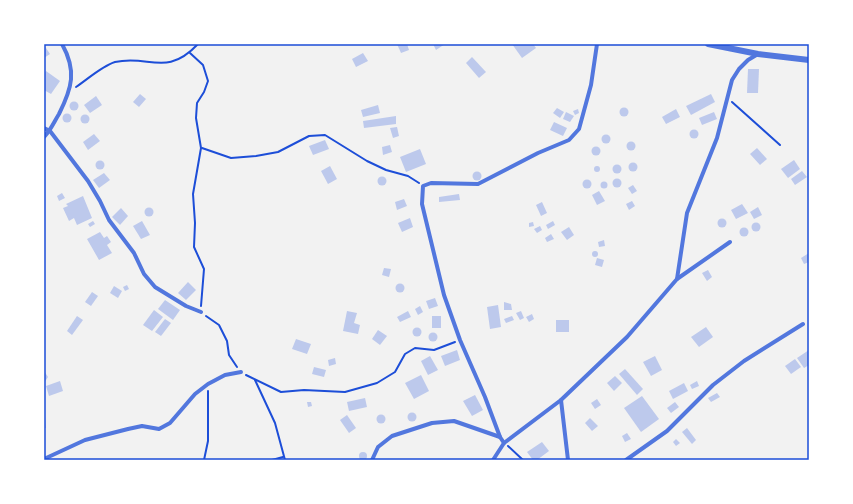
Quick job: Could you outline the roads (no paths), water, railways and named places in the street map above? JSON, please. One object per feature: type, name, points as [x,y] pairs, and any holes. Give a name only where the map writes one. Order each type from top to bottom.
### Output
[{"type":"street","points":[[44,137],[50,131],[70,91],[72,69],[62,44]]},
{"type":"street","points":[[504,443],[500,437],[485,397],[460,340],[444,295],[433,257],[422,204],[423,186],[432,183],[478,184],[538,153],[569,140],[579,130],[591,85],[597,44]]},
{"type":"street","points":[[708,44],[732,46],[758,54],[809,60]]},
{"type":"street","points":[[677,279],[687,213],[717,138],[732,80],[739,69],[748,60],[758,54]]},
{"type":"street","points":[[44,128],[50,131],[88,181],[109,220],[134,253],[144,274],[155,287],[186,306],[201,312]]},
{"type":"street","points":[[492,460],[504,443],[561,400],[627,337],[677,279],[730,242]]},
{"type":"street","points":[[626,460],[667,430],[713,385],[744,361],[803,324]]},
{"type":"street","points":[[44,459],[85,440],[142,426],[159,429],[170,423],[195,394],[208,384],[225,375],[241,372]]},
{"type":"street","points":[[561,400],[568,460]]},
{"type":"street","points":[[372,460],[378,447],[392,436],[432,423],[454,421],[500,437]]}]
